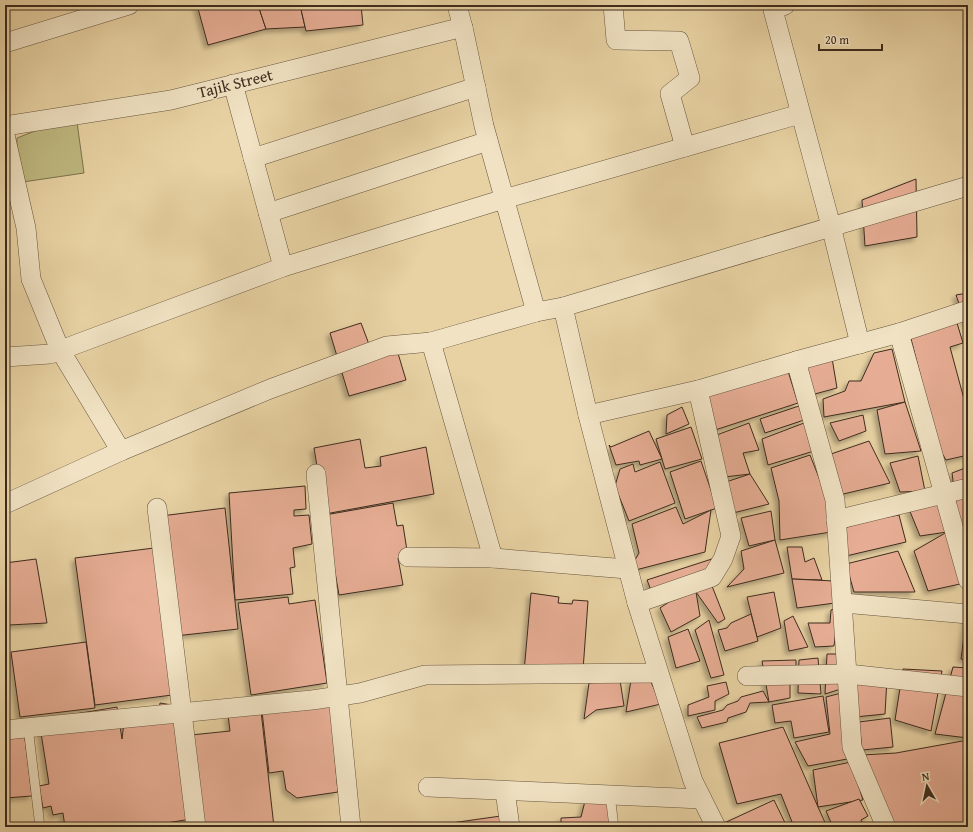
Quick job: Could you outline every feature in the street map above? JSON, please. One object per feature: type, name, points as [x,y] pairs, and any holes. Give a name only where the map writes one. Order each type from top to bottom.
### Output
[{"type":"street","points":[[5,43],[129,5]]},
{"type":"street","points":[[457,5],[488,141],[536,312]]},
{"type":"street","points":[[613,5],[616,40],[679,41],[690,78],[670,94],[685,147]]},
{"type":"street","points":[[785,5],[773,10],[831,226],[860,344]]},
{"type":"street","name":"Tajik Street","points":[[5,126],[171,100],[463,27]]},
{"type":"street","points":[[233,84],[283,267]]},
{"type":"street","points":[[253,158],[476,87]]},
{"type":"street","points":[[5,357],[50,354],[283,267],[504,199],[800,114]]},
{"type":"street","points":[[5,135],[26,228],[31,279],[60,350],[121,451]]},
{"type":"street","points":[[268,213],[488,141]]},
{"type":"street","points":[[5,504],[121,451],[270,389],[387,346],[431,342],[536,312],[563,306],[968,186]]},
{"type":"street","points":[[563,306],[588,415],[627,569],[658,673],[693,781],[716,827]]},
{"type":"street","points":[[588,415],[698,390],[899,333],[968,310]]},
{"type":"street","points":[[899,333],[968,580]]},
{"type":"street","points":[[431,342],[493,558]]},
{"type":"street","points":[[796,361],[835,500],[852,747],[886,827]]},
{"type":"street","points":[[637,603],[712,577],[723,559],[731,536],[698,390]]},
{"type":"street","points":[[316,474],[352,827]]},
{"type":"street","points":[[836,520],[968,488]]},
{"type":"street","points":[[157,508],[196,827]]},
{"type":"street","points":[[408,557],[493,558],[627,569]]},
{"type":"street","points":[[843,603],[968,614]]},
{"type":"street","points":[[5,730],[338,696],[360,693],[425,675],[658,673]]},
{"type":"street","points":[[747,676],[848,674],[968,687]]},
{"type":"street","points":[[428,787],[702,799]]},
{"type":"street","points":[[505,791],[510,827]]},
{"type":"lane","points":[[28,727],[40,827]]},
{"type":"lane","points":[[610,795],[614,827]]},
{"type":"shaded area","points":[[76,115],[84,173],[16,183],[17,138]]},
{"type":"building","points":[[197,5],[258,5],[266,29],[208,45]]},
{"type":"building","points":[[258,5],[300,5],[305,27],[266,29]]},
{"type":"building","points":[[300,5],[361,5],[363,25],[306,31]]},
{"type":"building","points":[[916,179],[917,237],[865,246],[862,200]]},
{"type":"building","points":[[968,293],[968,329],[956,295]]},
{"type":"building","points":[[361,323],[370,347],[394,340],[406,380],[349,396],[330,333]]},
{"type":"building","points":[[957,323],[963,343],[950,347],[968,414],[968,455],[946,460],[939,448],[910,335]]},
{"type":"building","points":[[892,349],[905,402],[824,417],[823,399],[845,391],[849,381],[861,381],[874,353]]},
{"type":"building","points":[[832,358],[837,388],[811,395],[805,359]]},
{"type":"building","points":[[787,368],[798,403],[712,431],[704,393]]},
{"type":"building","points":[[905,402],[921,451],[885,454],[877,410]]},
{"type":"building","points":[[799,406],[804,420],[765,433],[760,419]]},
{"type":"building","points":[[682,407],[689,424],[666,434],[667,415]]},
{"type":"building","points":[[863,415],[866,431],[839,441],[830,423]]},
{"type":"building","points":[[749,423],[759,450],[743,453],[750,474],[724,477],[714,436]]},
{"type":"building","points":[[804,423],[814,451],[768,465],[762,439]]},
{"type":"building","points":[[691,427],[702,459],[665,469],[656,439]]},
{"type":"building","points":[[649,431],[662,459],[640,465],[639,461],[616,465],[609,445],[611,447]]},
{"type":"building","points":[[360,439],[365,468],[381,466],[380,457],[426,447],[434,494],[325,514],[314,448]]},
{"type":"building","points":[[869,441],[890,483],[839,495],[831,454]]},
{"type":"building","points":[[810,455],[825,493],[831,532],[780,540],[779,501],[771,468]]},
{"type":"building","points":[[918,456],[925,491],[900,492],[890,463]]},
{"type":"building","points":[[701,461],[717,508],[685,519],[670,472]]},
{"type":"building","points":[[660,462],[675,503],[629,521],[615,486],[620,469],[633,464],[635,472]]},
{"type":"building","points":[[968,467],[968,537],[961,541],[952,473]]},
{"type":"building","points":[[750,474],[769,504],[733,513],[723,483]]},
{"type":"building","points":[[305,486],[306,509],[294,510],[294,516],[309,515],[312,544],[293,548],[295,567],[290,568],[293,594],[235,600],[229,493]]},
{"type":"building","points":[[935,496],[947,532],[920,536],[909,509]]},
{"type":"building","points":[[393,503],[397,526],[403,525],[408,557],[398,558],[403,585],[339,595],[325,515]]},
{"type":"building","points":[[676,507],[683,524],[711,510],[705,552],[628,572],[639,553],[632,524]]},
{"type":"building","points":[[225,508],[238,629],[175,636],[161,516]]},
{"type":"building","points":[[771,511],[775,540],[749,546],[741,518]]},
{"type":"building","points":[[899,515],[906,542],[846,556],[844,528],[870,520]]},
{"type":"building","points":[[947,532],[960,584],[928,591],[914,551]]},
{"type":"building","points":[[775,540],[784,573],[727,587],[744,569],[741,551]]},
{"type":"building","points":[[787,547],[802,547],[805,562],[814,558],[822,580],[792,579]]},
{"type":"building","points":[[154,548],[172,695],[95,705],[75,558]]},
{"type":"building","points":[[898,551],[915,592],[854,592],[846,564]]},
{"type":"building","points":[[718,557],[720,576],[656,603],[647,580]]},
{"type":"building","points":[[36,559],[47,623],[9,625],[5,593],[5,563]]},
{"type":"building","points":[[792,579],[834,581],[835,603],[797,608]]},
{"type":"building","points":[[712,586],[725,619],[718,623],[696,592]]},
{"type":"building","points":[[696,592],[700,616],[671,632],[660,608],[669,602]]},
{"type":"building","points":[[774,592],[781,628],[757,637],[747,597]]},
{"type":"building","points":[[531,593],[559,597],[558,603],[572,604],[573,600],[588,601],[583,670],[524,672]]},
{"type":"building","points":[[288,597],[289,604],[315,600],[327,683],[251,695],[238,603]]},
{"type":"building","points":[[968,605],[968,660],[961,659]]},
{"type":"building","points":[[839,607],[834,646],[815,647],[808,623],[830,623],[831,610]]},
{"type":"building","points":[[751,614],[758,641],[725,651],[718,630],[727,628],[731,623]]},
{"type":"building","points":[[793,616],[808,647],[789,651],[784,621]]},
{"type":"building","points":[[709,620],[724,675],[711,678],[695,630]]},
{"type":"building","points":[[688,629],[700,661],[676,668],[668,637]]},
{"type":"building","points":[[86,642],[95,708],[20,717],[11,652]]},
{"type":"building","points":[[827,654],[842,654],[844,688],[825,694]]},
{"type":"building","points":[[818,658],[821,694],[798,693],[799,660]]},
{"type":"building","points":[[796,660],[796,676],[790,681],[790,698],[769,702],[762,661]]},
{"type":"building","points":[[953,667],[968,668],[968,738],[935,734]]},
{"type":"building","points":[[853,669],[887,678],[885,714],[855,717]]},
{"type":"building","points":[[903,669],[942,671],[931,731],[895,720]]},
{"type":"building","points":[[620,680],[624,706],[596,710],[584,719],[589,683]]},
{"type":"building","points":[[631,680],[651,682],[661,704],[626,712]]},
{"type":"building","points":[[726,682],[729,694],[715,701],[715,710],[688,716],[688,705],[709,697],[707,686]]},
{"type":"building","points":[[763,691],[769,702],[750,703],[746,712],[728,718],[727,722],[702,728],[697,717],[723,710],[727,705],[738,701],[741,697]]},
{"type":"building","points":[[845,692],[853,758],[808,766],[795,742],[830,734],[826,697]]},
{"type":"building","points":[[823,696],[829,732],[794,738],[791,721],[775,723],[772,705]]},
{"type":"building","points":[[330,700],[338,792],[297,798],[286,790],[283,771],[269,773],[262,711]]},
{"type":"building","points":[[160,703],[172,705],[191,819],[142,827],[65,827],[63,813],[53,815],[51,806],[43,808],[39,786],[49,784],[39,720],[117,707],[122,739],[125,714],[158,717]]},
{"type":"building","points":[[261,711],[274,827],[200,827],[191,735],[230,731],[228,715]]},
{"type":"building","points":[[890,718],[893,747],[862,750],[859,722]]},
{"type":"building","points":[[783,727],[827,827],[794,827],[781,794],[737,804],[719,743]]},
{"type":"building","points":[[24,730],[32,796],[5,798],[5,732]]},
{"type":"building","points":[[968,740],[968,827],[893,827],[863,755],[896,753]]},
{"type":"building","points":[[851,762],[863,800],[818,807],[813,770]]},
{"type":"building","points":[[859,799],[868,816],[861,820],[862,825],[858,827],[833,827],[826,811]]},
{"type":"building","points":[[611,800],[612,827],[561,827],[561,818],[581,817],[585,801]]},
{"type":"building","points":[[774,800],[787,827],[724,827],[722,824]]},
{"type":"building","points":[[501,816],[504,827],[444,827],[444,824]]}]
